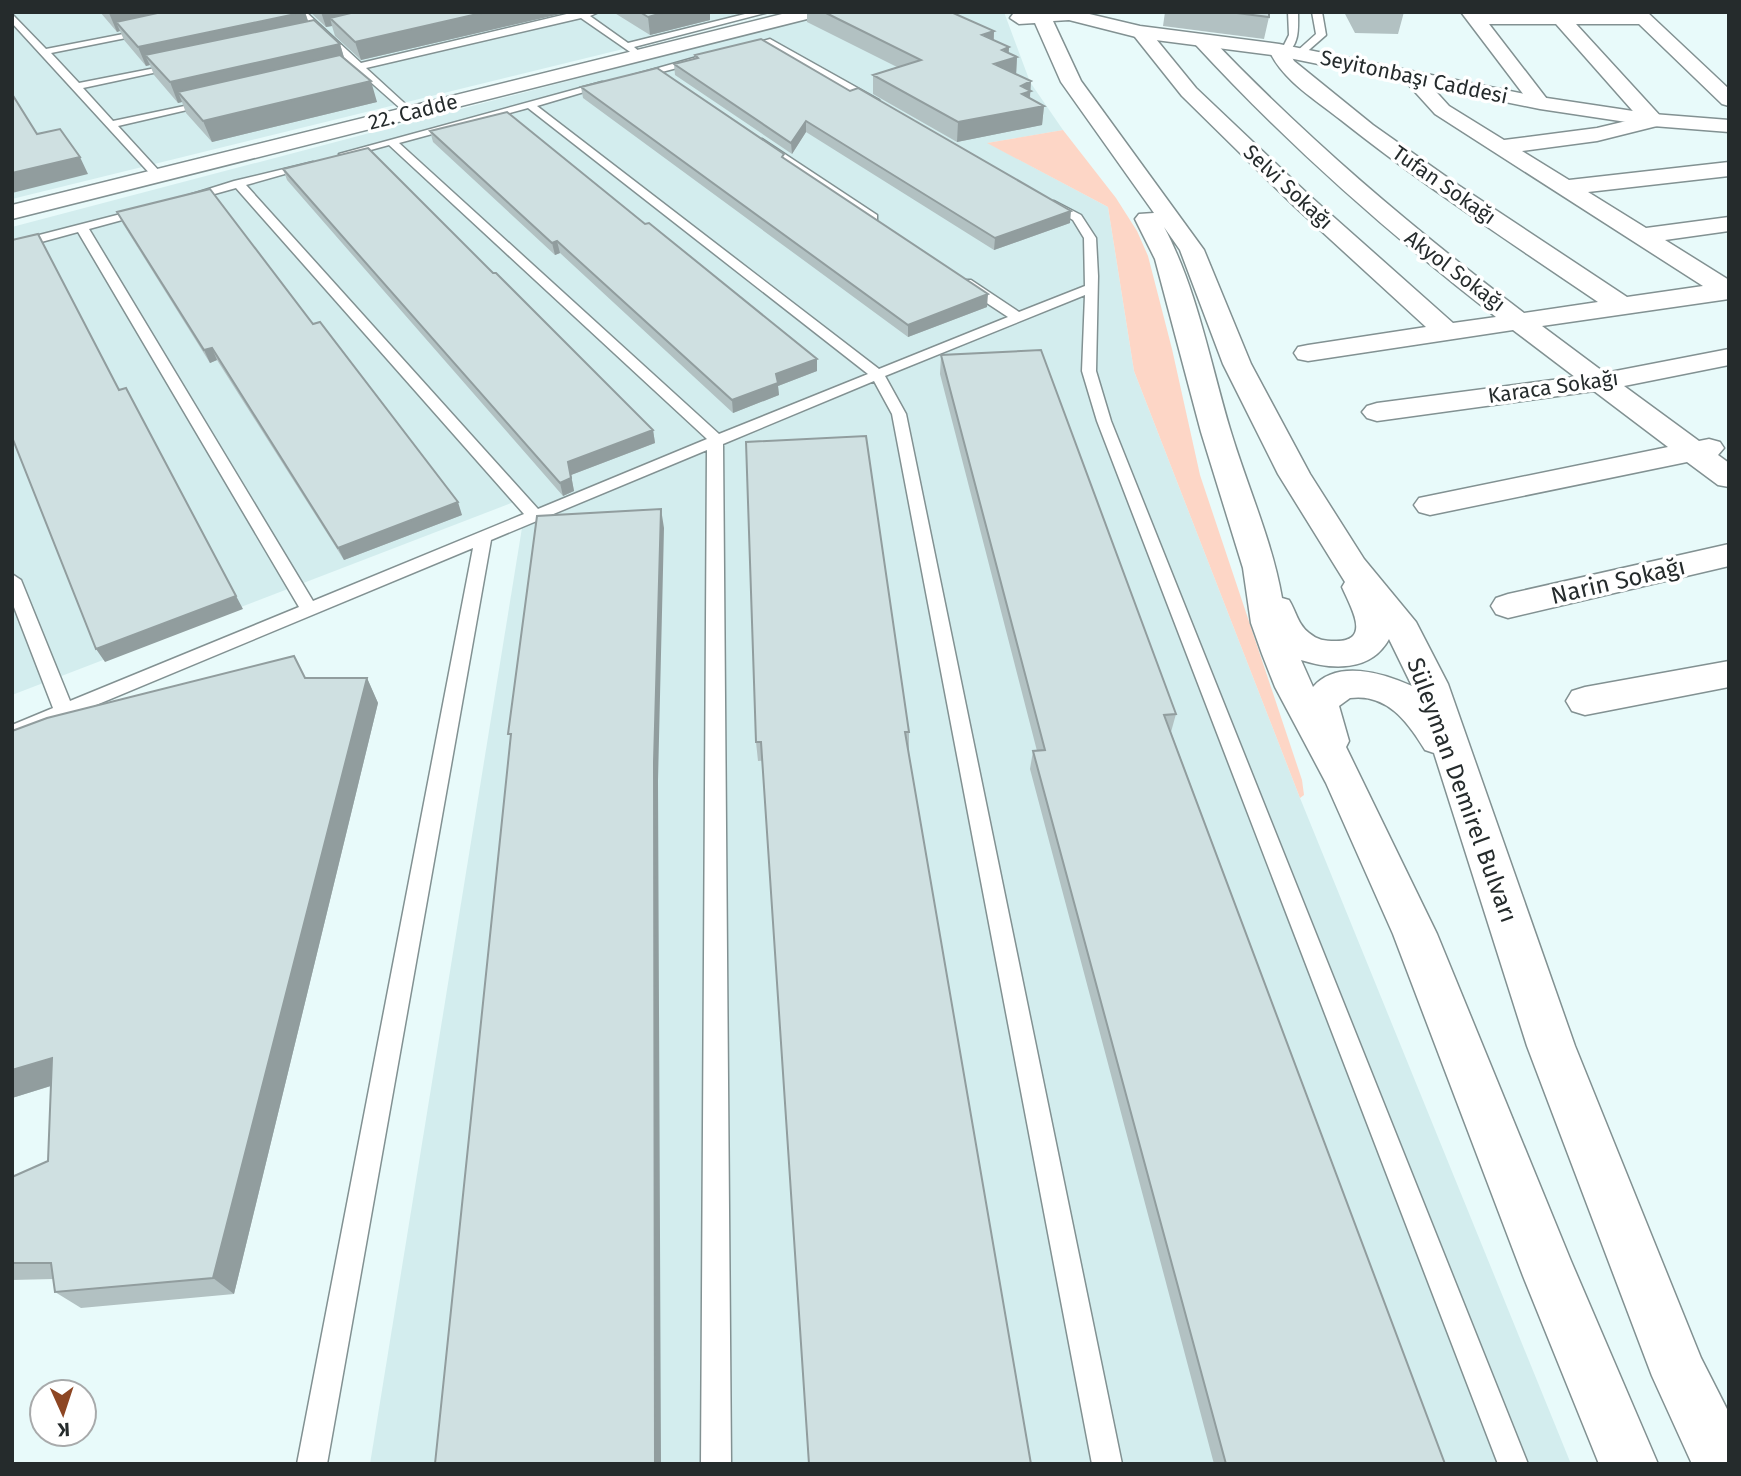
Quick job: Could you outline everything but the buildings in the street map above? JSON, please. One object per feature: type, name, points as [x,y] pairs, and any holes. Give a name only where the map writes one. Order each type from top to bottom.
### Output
[{"type":"street","name":"22. Cadde","points":[[12,212],[409,113],[633,51],[813,12]]},
{"type":"street","name":"Seyitonbaşı Caddesi","points":[[1072,12],[1099,23],[1140,33],[1288,52],[1540,103],[1653,120],[1729,126]]},
{"type":"street","points":[[1472,15],[1639,15],[1729,100]]},
{"type":"street","points":[[1472,15],[1540,103]]},
{"type":"street","points":[[1500,147],[1591,135],[1636,127],[1653,120],[1558,16]]},
{"type":"street","name":"Seyitonbaşı Caddesi","points":[[1033,18],[1067,24],[1099,23]]},
{"type":"street","points":[[1033,18],[1049,87],[1135,202],[1161,242],[1216,432],[1260,568],[1283,624],[1295,642],[1308,651],[1326,655],[1349,654],[1367,644],[1374,632],[1372,619],[1352,567]]},
{"type":"street","name":"Süleyman Demirel Bulvarı","points":[[1033,18],[1071,82],[1192,250],[1251,397],[1294,474],[1352,567],[1403,631],[1430,684],[1551,1046],[1679,1376],[1714,1418],[1723,1464]]},
{"type":"street","name":"Selvi Sokağı","points":[[1140,33],[1189,92],[1301,201],[1447,332]]},
{"type":"street","name":"Akyol Sokağı","points":[[1202,40],[1240,84],[1321,162],[1409,237],[1729,478]]},
{"type":"street","name":"Tufan Sokağı","points":[[1288,52],[1285,64],[1376,136],[1622,306]]},
{"type":"street","points":[[1413,78],[1442,110],[1728,290]]},
{"type":"street","points":[[1564,188],[1729,169]]},
{"type":"street","points":[[1641,236],[1729,224]]},
{"type":"street","points":[[1308,353],[1728,290]]},
{"type":"street","name":"Karaca Sokağı","points":[[1377,412],[1601,382],[1729,357]]},
{"type":"street","points":[[1430,505],[1729,444]]},
{"type":"street","name":"Narin Sokağı","points":[[1508,606],[1729,555]]},
{"type":"street","points":[[1260,568],[1269,623],[1280,654],[1294,687],[1342,776],[1415,934],[1550,1276],[1629,1464]]},
{"type":"street","points":[[1585,701],[1729,674]]},
{"type":"street","points":[[1342,776],[1320,704],[1325,695],[1337,687],[1354,684],[1385,689],[1403,697],[1421,713],[1462,778]]},
{"type":"lane","points":[[23,12],[12,15],[157,175]]},
{"type":"lane","points":[[300,12],[409,113]]},
{"type":"lane","points":[[320,76],[595,12]]},
{"type":"lane","points":[[581,14],[633,51],[765,12]]},
{"type":"lane","points":[[1288,52],[1294,35],[1293,12]]},
{"type":"lane","points":[[1288,52],[1321,35],[1317,12]]},
{"type":"lane","points":[[44,52],[161,28]]},
{"type":"lane","points":[[310,36],[336,31]]},
{"type":"lane","points":[[12,246],[530,105],[663,74],[713,56],[770,42],[888,110]]},
{"type":"lane","points":[[76,87],[193,62]]},
{"type":"lane","points":[[111,125],[215,100]]},
{"type":"lane","points":[[530,105],[877,374],[900,414],[1107,1464]]},
{"type":"lane","points":[[747,132],[882,225]]},
{"type":"lane","points":[[393,142],[715,439],[716,1464]]},
{"type":"lane","points":[[238,183],[536,517]]},
{"type":"lane","points":[[1030,191],[1077,218],[1090,238],[1089,370],[1104,421],[1513,1464]]},
{"type":"lane","points":[[82,228],[309,610]]},
{"type":"lane","points":[[950,271],[1017,318]]},
{"type":"lane","points":[[12,733],[536,517],[715,439],[1091,288]]},
{"type":"lane","points":[[312,1464],[483,539]]},
{"type":"lane","points":[[12,580],[64,711]]},
{"type":"shaded area","points":[[12,12],[774,12],[12,199]]},
{"type":"shaded area","points":[[830,12],[1004,12],[1030,82],[1063,130],[988,143],[1108,207],[1134,371],[1300,798],[1571,1464],[370,1464],[527,497],[12,695],[12,227]]},
{"type":"shaded area","points":[[1063,130],[1116,198],[1137,231],[1148,256],[1200,475],[1302,780],[1304,795],[1300,798],[1134,371],[1108,207],[987,143]]}]
